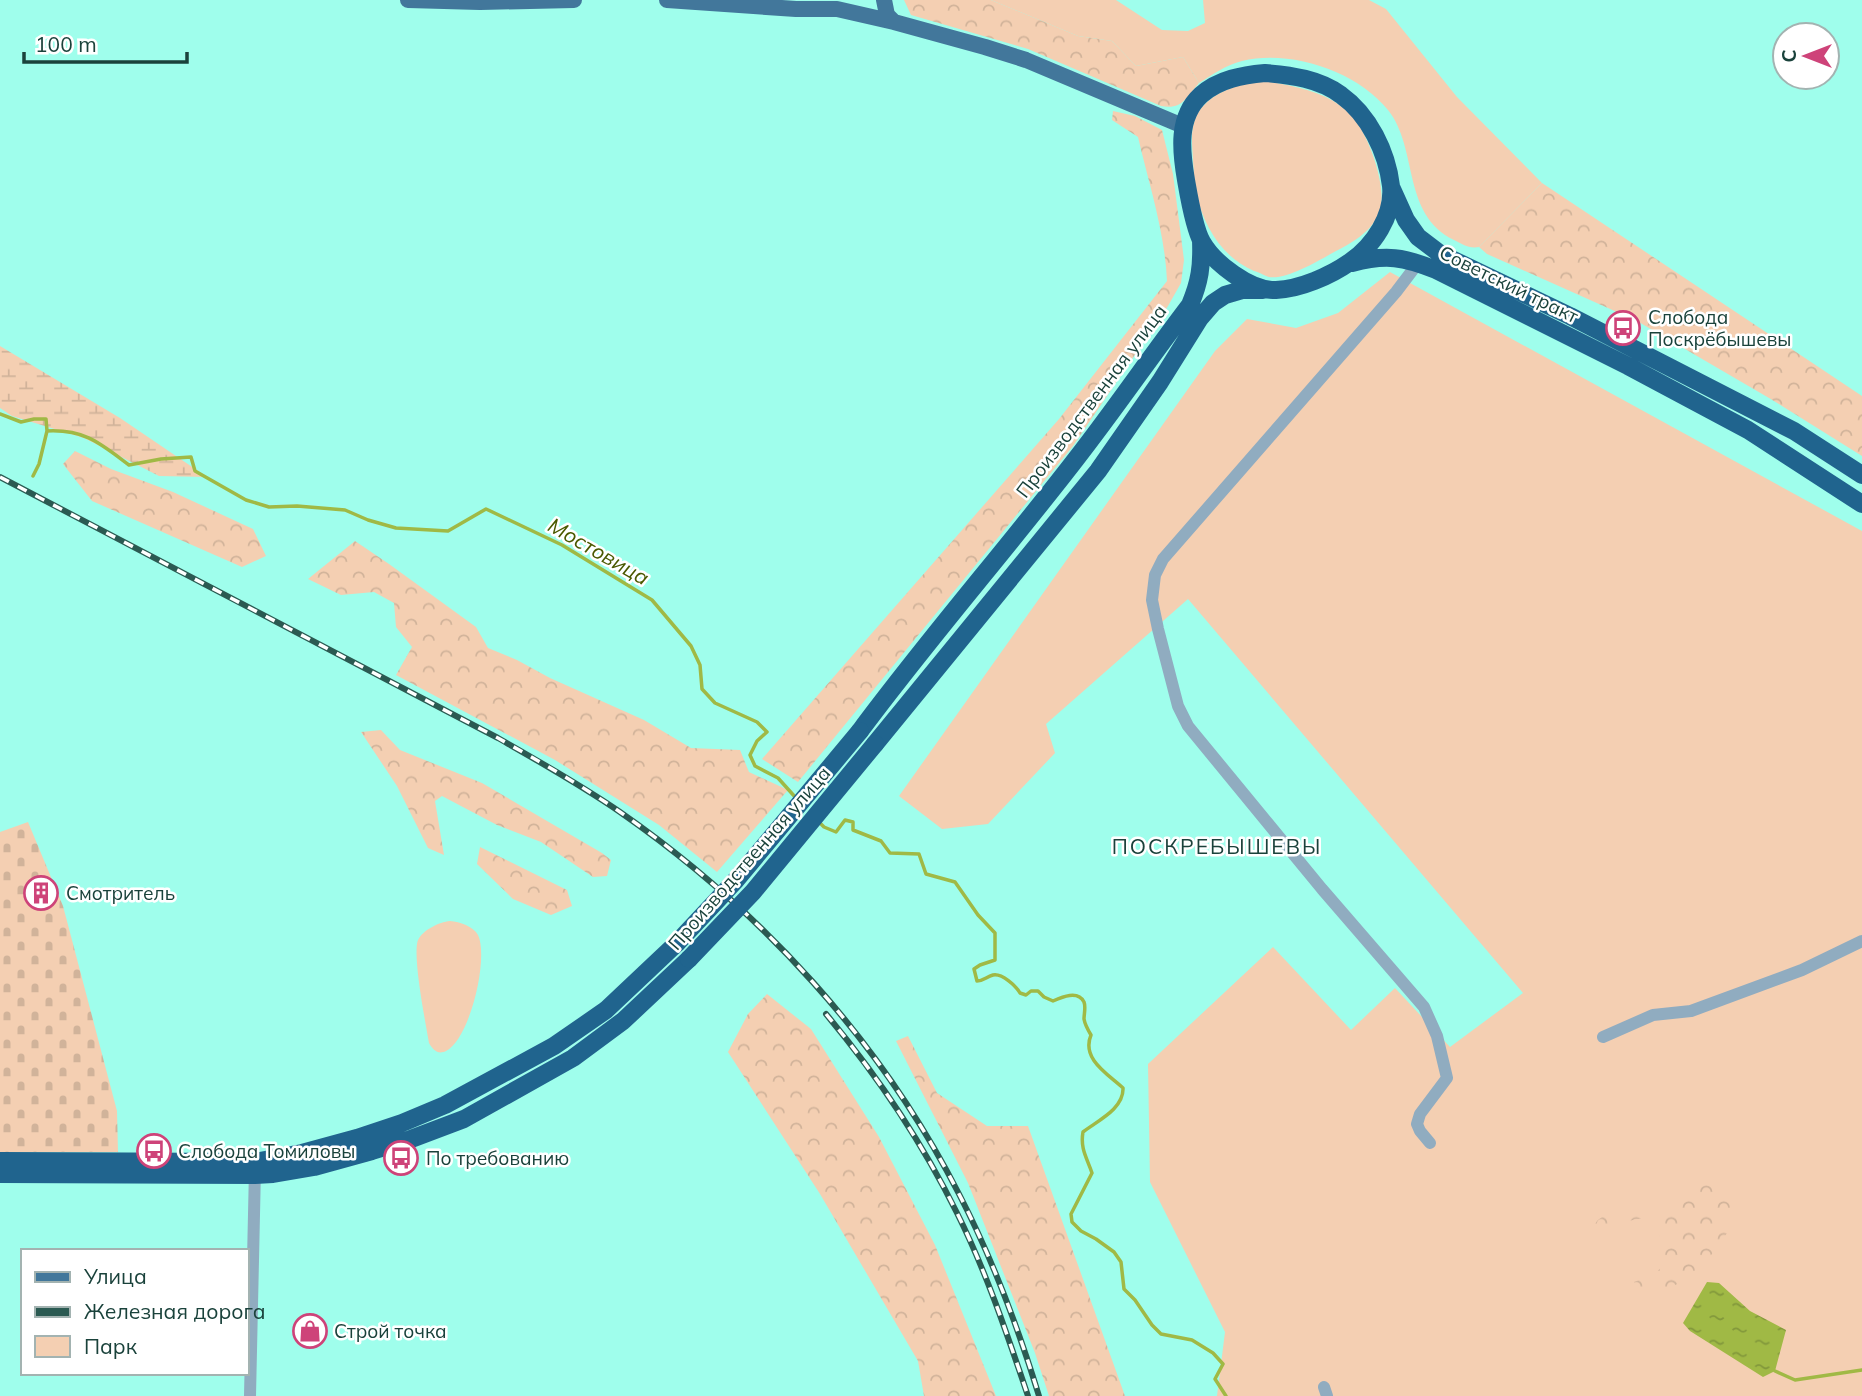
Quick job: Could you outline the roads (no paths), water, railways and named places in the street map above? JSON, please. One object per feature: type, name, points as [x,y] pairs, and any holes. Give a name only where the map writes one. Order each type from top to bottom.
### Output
[{"type":"highway","points":[[1244,75],[1288,75],[1314,82],[1339,93],[1357,109],[1373,131],[1383,154],[1391,187],[1387,214],[1378,234],[1364,251],[1348,264],[1316,280],[1292,288],[1266,289],[1236,276],[1213,257],[1201,240],[1183,163],[1184,126],[1189,111],[1201,96],[1220,83],[1244,75]]},
{"type":"highway","name":"Советский тракт","points":[[1391,187],[1406,220],[1418,237],[1439,253],[1582,322],[1794,431],[1862,475]]},
{"type":"highway","name":"Производственная улица","points":[[0,1174],[255,1168],[402,1123],[445,1105],[554,1046],[606,1010],[677,943],[736,880],[860,731],[899,678],[1077,457],[1190,305],[1199,285],[1201,240]]},
{"type":"highway","name":"Советский тракт","points":[[1348,264],[1373,258],[1396,258],[1436,270],[1748,430],[1862,504]]},
{"type":"highway","name":"Производственная улица","points":[[0,1161],[255,1168],[273,1174],[314,1167],[411,1139],[464,1119],[573,1058],[623,1021],[689,959],[753,892],[1098,471],[1160,382],[1200,318],[1213,303],[1225,295],[1241,290],[1266,289]]},
{"type":"main road","points":[[408,0],[573,0]]},
{"type":"main road","points":[[667,0],[796,9],[837,9],[894,22],[1026,60],[1184,126]]},
{"type":"main road","points":[[837,9],[859,0]]},
{"type":"main road","points":[[884,0],[887,15],[894,22]]},
{"type":"street","points":[[1418,263],[1396,292],[1163,559],[1152,584],[1152,600],[1178,706],[1188,726],[1322,889],[1424,1007],[1437,1037],[1447,1078],[1420,1114],[1417,1124],[1430,1143]]},
{"type":"street","points":[[1603,1037],[1653,1015],[1691,1011],[1802,971],[1862,941]]},
{"type":"street","points":[[250,1396],[255,1168]]},
{"type":"water","points":[[1707,1282],[1719,1283],[1750,1311],[1786,1330],[1775,1371],[1763,1377],[1690,1331],[1683,1323]]},
{"type":"waterway","name":"Мостовица","points":[[0,414],[21,422],[46,419],[47,431],[72,433],[92,439],[129,465],[191,457],[195,471],[246,500],[269,507],[297,506],[345,510],[396,528],[448,531],[486,509],[562,545],[652,600],[691,646],[700,665],[702,689],[715,703],[757,722],[767,732],[757,741],[750,755],[755,766],[778,778],[796,798]]},
{"type":"waterway","points":[[33,476],[39,464],[47,431]]},
{"type":"waterway","name":"Мостовица","points":[[818,821],[836,832],[845,820],[853,822],[853,830],[881,841],[890,853],[919,854],[926,874],[955,882],[978,915],[995,933],[995,960],[974,969],[977,981],[997,975],[1026,995],[1031,991],[1038,991],[1053,1001],[1074,995],[1084,1002],[1084,1019],[1091,1035],[1089,1044],[1093,1059],[1123,1088],[1114,1108],[1083,1132],[1083,1148],[1092,1173],[1071,1214],[1072,1222],[1114,1252],[1121,1262],[1124,1289],[1161,1334],[1192,1340],[1213,1353],[1223,1364],[1215,1379],[1226,1396]]},
{"type":"waterway","points":[[1775,1371],[1795,1380],[1862,1370]]},
{"type":"railway","points":[[0,477],[498,738],[620,812],[672,850],[721,892],[769,936],[813,982],[855,1032],[928,1138],[959,1194],[993,1268],[1039,1396]]},
{"type":"railway","points":[[826,1014],[863,1060],[929,1160],[968,1235],[987,1280],[1028,1396]]},
{"type":"place","name":"Слобода Поскрёбышевы","points":[[1623,328]]},
{"type":"place","name":"Смотритель","points":[[41,893]]},
{"type":"place","name":"Слобода Томиловы","points":[[154,1151]]},
{"type":"place","name":"По требованию","points":[[401,1158]]},
{"type":"place","name":"Строй точка","points":[[310,1331]]},
{"type":"district","name":"ПОСКРЕБЫШЕВЫ","points":[[1217,846]]}]
